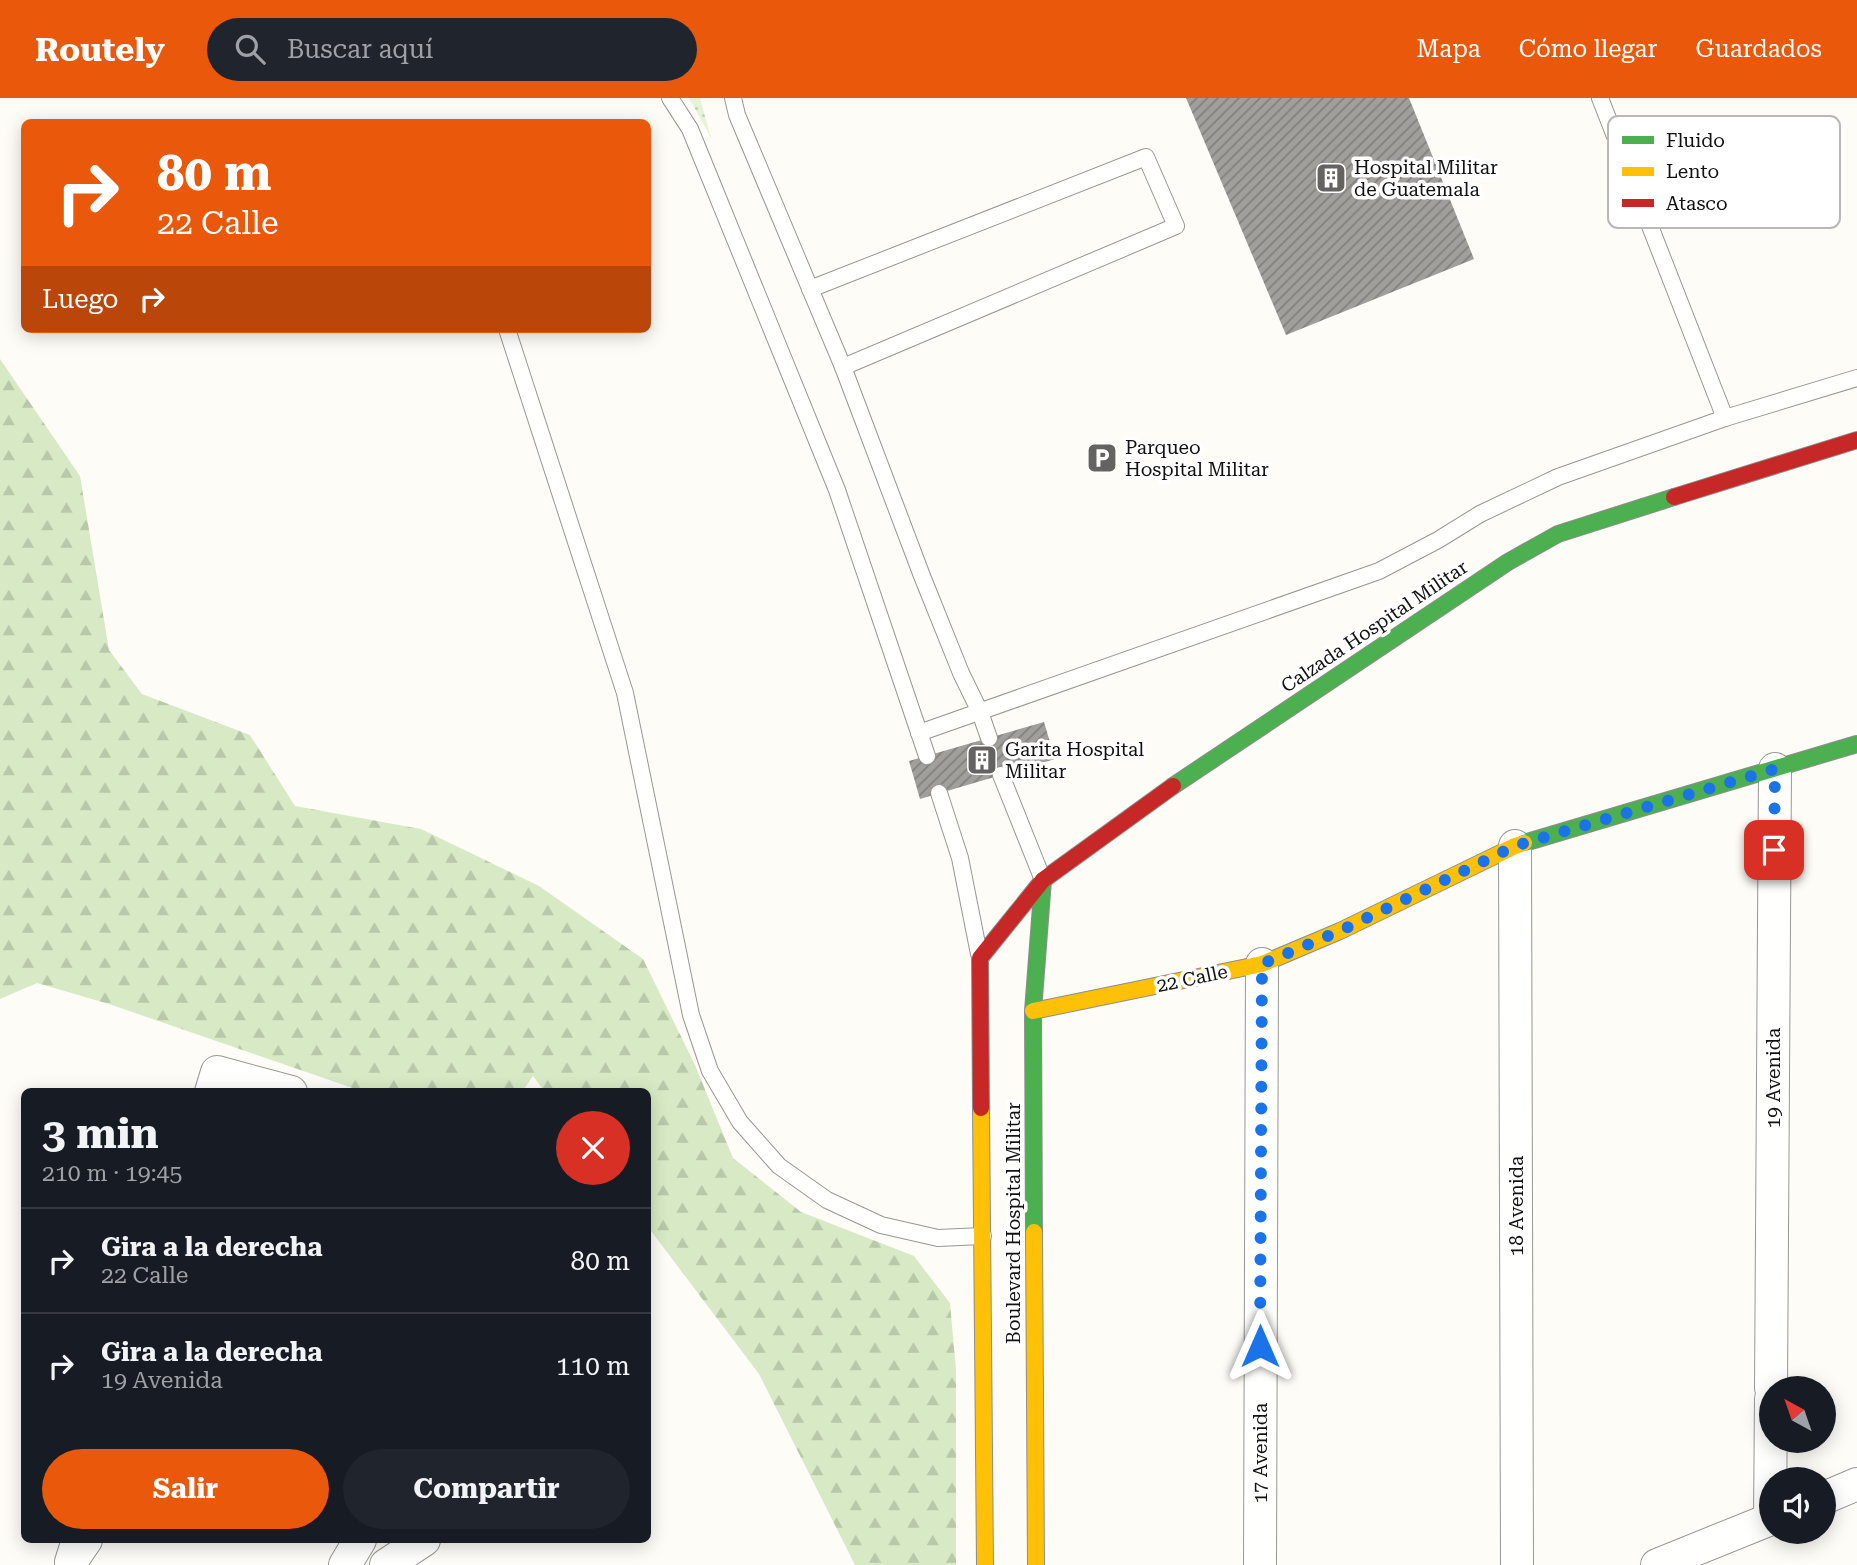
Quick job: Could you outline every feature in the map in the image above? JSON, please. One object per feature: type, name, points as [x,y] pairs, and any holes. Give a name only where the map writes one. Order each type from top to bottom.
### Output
[{"type":"street","name":"Calzada Hospital Militar","points":[[980,958],[1043,880],[1154,798],[1508,562],[1558,534],[1857,440]]},
{"type":"street","name":"22 Calle","points":[[1033,1011],[1262,964],[1340,931],[1515,846],[1857,744]]},
{"type":"street","name":"19 Avenida","points":[[1771,1376],[1775,769]]},
{"type":"street","name":"18 Avenida","points":[[1515,846],[1517,1565]]},
{"type":"street","name":"Boulevard Hospital Militar","points":[[1035,1565],[1033,1011],[1043,880]]},
{"type":"street","name":"Boulevard Hospital Militar","points":[[980,958],[985,1565]]},
{"type":"street","name":"17 Avenida","points":[[1260,1565],[1262,964]]},
{"type":"street","points":[[212,1088],[217,1072],[276,1088]]},
{"type":"street","points":[[1836,1493],[1857,1484]]},
{"type":"street","points":[[1657,1565],[1759,1524]]},
{"type":"street","points":[[345,1565],[358,1543]]},
{"type":"street","points":[[386,1565],[419,1543]]},
{"type":"lane","points":[[670,98],[690,129],[837,490],[927,756]]},
{"type":"lane","points":[[733,98],[741,125],[844,367],[947,639],[989,738]]},
{"type":"lane","points":[[1600,98],[1608,118]]},
{"type":"lane","points":[[810,289],[1146,158],[1176,226],[844,367]]},
{"type":"lane","points":[[1651,228],[1725,418]]},
{"type":"lane","points":[[508,333],[625,693],[691,1015],[710,1071],[740,1122],[779,1166],[827,1200],[881,1225],[938,1237],[982,1236]]},
{"type":"lane","points":[[919,733],[1379,571],[1480,514],[1558,477],[1725,418],[1857,378]]},
{"type":"lane","points":[[1001,775],[1043,880]]},
{"type":"lane","points":[[939,793],[960,858],[980,958]]},
{"type":"green space","points":[[689,98],[700,98],[711,138]]},
{"type":"green space","points":[[0,359],[80,476],[109,650],[142,694],[250,735],[295,806],[421,829],[539,886],[643,959],[695,1065],[733,1158],[801,1212],[914,1256],[950,1303],[956,1370],[956,1565],[855,1565],[759,1374],[651,1231],[651,1088],[542,1088],[533,1076],[525,1088],[352,1088],[109,1004],[37,983],[0,999]]},
{"type":"building","name":"Hospital Militar de Guatemala","points":[[1186,98],[1409,98],[1474,259],[1286,335]]},
{"type":"building","name":"Garita Hospital Militar","points":[[1044,722],[1055,759],[920,799],[909,761]]},
{"type":"traffic: fast","points":[[1173,786],[1508,562],[1558,534],[1674,497]]},
{"type":"traffic: fast","points":[[1524,843],[1857,744]]},
{"type":"traffic: fast","points":[[1034,1232],[1033,1011],[1043,880]]},
{"type":"traffic: slow","points":[[1033,1011],[1262,964],[1340,931],[1524,843]]},
{"type":"traffic: slow","points":[[981,1108],[985,1565]]},
{"type":"traffic: slow","points":[[1034,1232],[1036,1565]]},
{"type":"traffic: jam","points":[[1674,497],[1857,440]]},
{"type":"traffic: jam","points":[[981,1108],[980,958],[1043,880],[1173,786]]},
{"type":"place","name":"Hospital Militar de Guatemala","points":[[1331,178]]},
{"type":"place","name":"Parqueo Hospital Militar","points":[[1102,458]]},
{"type":"place","name":"Garita Hospital Militar","points":[[982,760]]},
{"type":"route","points":[[1260,1346],[1262,964],[1340,931],[1515,846],[1775,769],[1774,850]]}]
